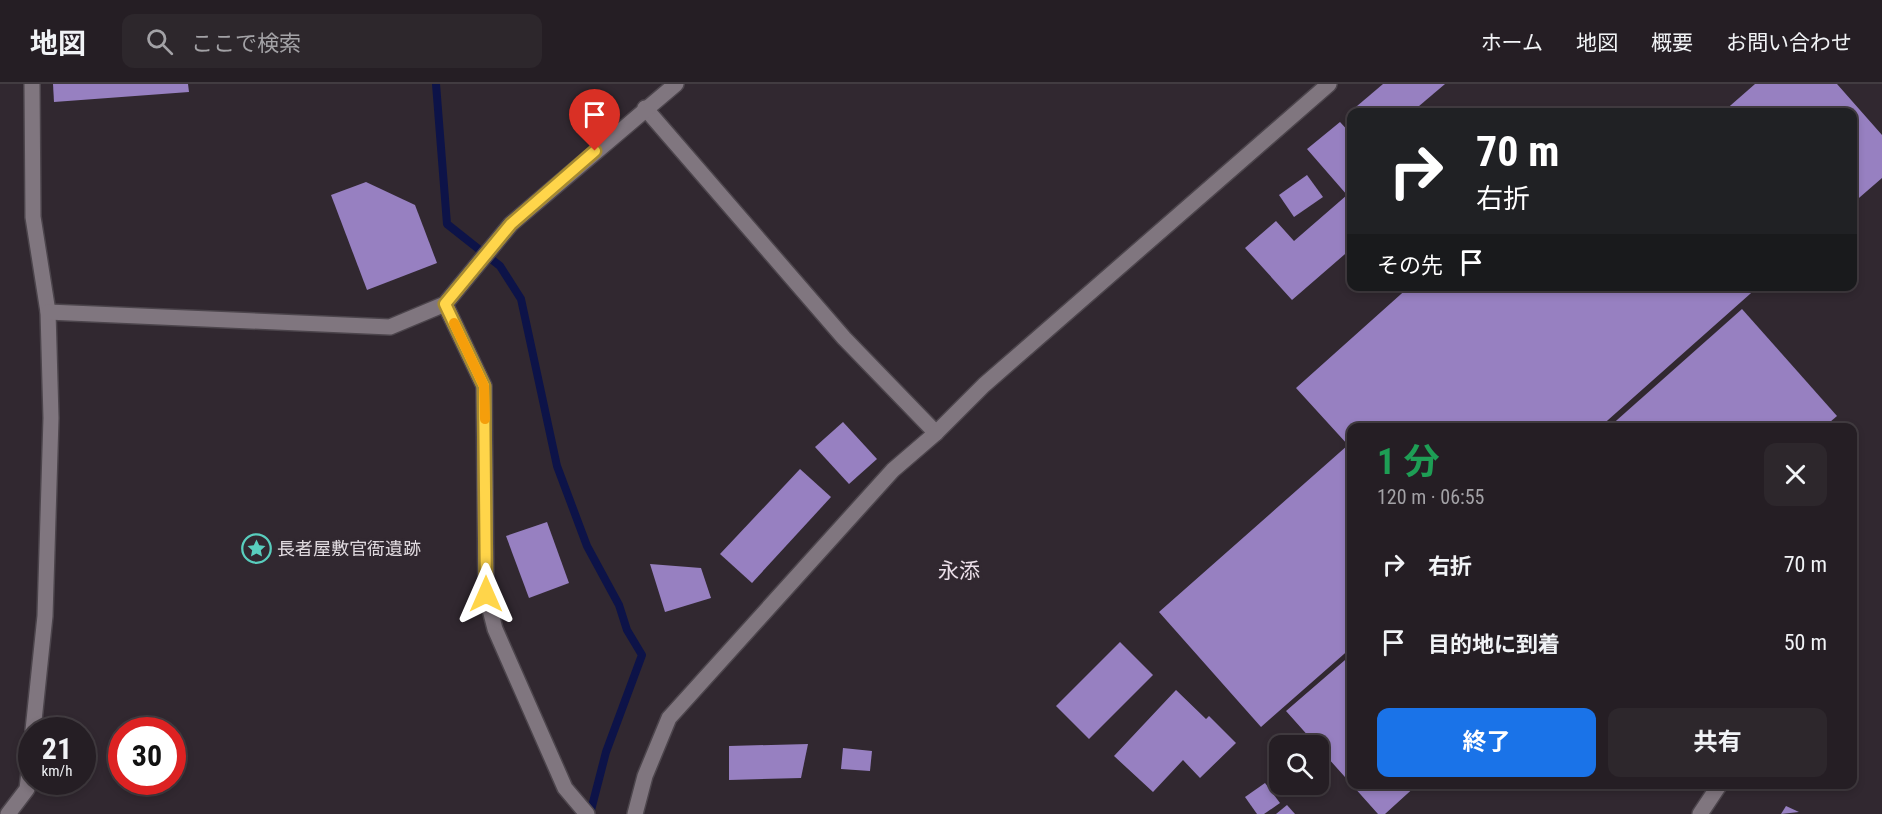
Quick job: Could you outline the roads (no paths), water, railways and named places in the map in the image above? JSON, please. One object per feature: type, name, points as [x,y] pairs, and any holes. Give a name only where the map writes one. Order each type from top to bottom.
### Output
[{"type":"street","points":[[32,84],[33,217],[48,312],[51,418],[45,616],[34,717]]},
{"type":"street","points":[[48,312],[390,327],[445,304],[511,224],[676,84]]},
{"type":"street","points":[[635,814],[645,776],[669,718],[893,470],[936,433],[984,385],[1329,84]]},
{"type":"street","points":[[645,108],[844,338],[936,433]]},
{"type":"street","points":[[445,304],[484,386],[486,594],[495,629],[565,788],[586,814]]},
{"type":"street","points":[[1700,814],[1717,789]]},
{"type":"street","points":[[8,814],[22,795]]},
{"type":"waterway","points":[[436,84],[447,224],[500,266],[521,299],[557,466],[587,546],[619,605],[627,630],[642,655],[606,752],[590,814]]},
{"type":"place","name":"長者屋敷官衙遺跡","points":[[256,549]]},
{"type":"district","name":"永添","points":[[959,571]]}]
